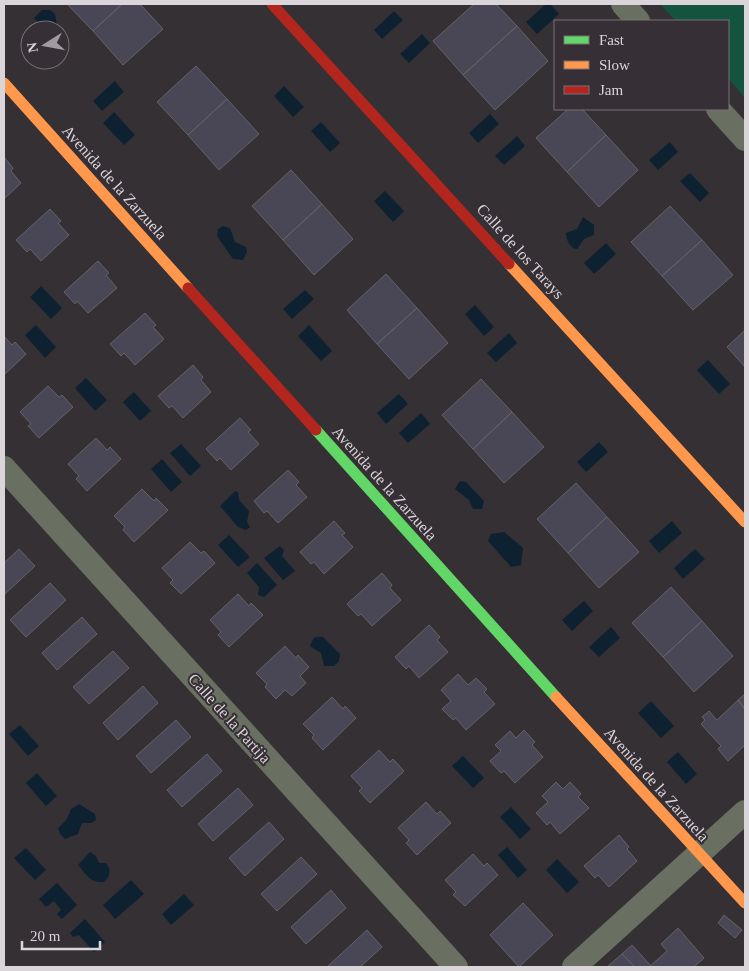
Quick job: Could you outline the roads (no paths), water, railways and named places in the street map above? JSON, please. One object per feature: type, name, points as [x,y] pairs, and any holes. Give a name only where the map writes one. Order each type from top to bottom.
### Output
[{"type":"street","name":"Calle de los Tarays","points":[[272,4],[745,522]]},
{"type":"street","points":[[622,4],[637,20]]},
{"type":"street","name":"Avenida de la Zarzuela","points":[[4,83],[698,854],[745,903]]},
{"type":"street","points":[[719,110],[745,139]]},
{"type":"street","name":"Calle de la Partija","points":[[4,468],[456,967]]},
{"type":"street","points":[[574,967],[745,812]]},
{"type":"water","points":[[546,4],[550,4],[559,14],[537,34],[526,22]]},
{"type":"water","points":[[42,10],[50,10],[55,14],[56,20],[36,20],[34,18]]},
{"type":"water","points":[[394,11],[403,20],[382,39],[374,30]]},
{"type":"water","points":[[422,34],[430,43],[409,63],[400,54]]},
{"type":"water","points":[[115,81],[124,92],[102,111],[93,101]]},
{"type":"water","points":[[284,86],[304,107],[293,117],[274,96]]},
{"type":"water","points":[[114,112],[135,135],[124,145],[103,123]]},
{"type":"water","points":[[490,114],[499,124],[478,143],[469,133]]},
{"type":"water","points":[[321,122],[340,143],[330,152],[311,131]]},
{"type":"water","points":[[517,136],[525,146],[504,165],[495,156]]},
{"type":"water","points":[[670,142],[678,152],[658,170],[649,160]]},
{"type":"water","points":[[690,173],[709,193],[700,202],[680,181]]},
{"type":"water","points":[[385,191],[404,211],[393,222],[374,201]]},
{"type":"water","points":[[583,217],[594,225],[594,235],[584,239],[575,249],[569,243],[566,233],[577,229]]},
{"type":"water","points":[[223,226],[230,228],[235,242],[246,247],[247,252],[243,260],[233,259],[217,236],[218,229]]},
{"type":"water","points":[[606,243],[616,254],[594,274],[584,263]]},
{"type":"water","points":[[41,286],[62,308],[51,319],[30,297]]},
{"type":"water","points":[[305,290],[314,299],[292,319],[283,309]]},
{"type":"water","points":[[475,305],[494,327],[484,336],[465,314]]},
{"type":"water","points":[[36,325],[56,347],[45,358],[25,335]]},
{"type":"water","points":[[309,325],[332,351],[321,361],[298,336]]},
{"type":"water","points":[[509,333],[517,343],[496,362],[487,353]]},
{"type":"water","points":[[708,360],[730,384],[719,394],[697,370]]},
{"type":"water","points":[[86,378],[107,400],[95,411],[75,388]]},
{"type":"water","points":[[134,392],[151,411],[140,421],[123,402]]},
{"type":"water","points":[[399,394],[408,404],[386,424],[377,413]]},
{"type":"water","points":[[421,413],[430,424],[408,443],[399,433]]},
{"type":"water","points":[[599,442],[608,452],[586,472],[577,462]]},
{"type":"water","points":[[181,444],[201,466],[190,476],[170,453]]},
{"type":"water","points":[[162,459],[182,482],[171,492],[151,469]]},
{"type":"water","points":[[460,481],[466,482],[484,501],[482,509],[473,509],[469,500],[455,489]]},
{"type":"water","points":[[235,491],[238,492],[239,500],[249,511],[247,522],[250,527],[246,530],[238,527],[220,506]]},
{"type":"water","points":[[672,521],[682,533],[659,553],[649,541]]},
{"type":"water","points":[[504,532],[523,548],[521,565],[511,567],[488,541],[491,534]]},
{"type":"water","points":[[229,535],[250,557],[238,567],[218,545]]},
{"type":"water","points":[[280,546],[284,550],[282,556],[295,571],[283,580],[264,558]]},
{"type":"water","points":[[695,549],[705,559],[683,579],[674,568]]},
{"type":"water","points":[[257,563],[277,585],[264,597],[258,595],[259,587],[247,573]]},
{"type":"water","points":[[584,601],[593,611],[572,631],[562,620]]},
{"type":"water","points":[[611,627],[620,638],[599,657],[589,647]]},
{"type":"water","points":[[316,637],[323,637],[340,654],[339,661],[334,666],[324,666],[321,653],[310,646]]},
{"type":"water","points":[[651,701],[674,726],[661,738],[638,713]]},
{"type":"water","points":[[20,725],[39,746],[28,756],[9,734]]},
{"type":"water","points":[[678,752],[697,774],[686,784],[667,762]]},
{"type":"water","points":[[463,756],[484,778],[473,788],[452,766]]},
{"type":"water","points":[[37,773],[57,796],[46,806],[26,783]]},
{"type":"water","points":[[79,804],[95,814],[96,820],[91,823],[82,823],[78,834],[65,839],[60,834],[58,828],[67,819],[71,809]]},
{"type":"water","points":[[511,807],[531,829],[520,839],[500,817]]},
{"type":"water","points":[[507,847],[527,870],[518,878],[498,855]]},
{"type":"water","points":[[26,848],[46,870],[35,880],[14,858]]},
{"type":"water","points":[[90,852],[96,856],[99,863],[106,863],[109,868],[109,875],[104,882],[92,880],[78,865]]},
{"type":"water","points":[[557,859],[579,882],[567,893],[546,870]]},
{"type":"water","points":[[131,880],[144,894],[115,919],[103,905]]},
{"type":"water","points":[[57,883],[77,905],[62,919],[57,914],[61,910],[54,901],[46,907],[39,899]]},
{"type":"water","points":[[184,894],[194,905],[171,925],[162,914]]},
{"type":"water","points":[[85,919],[105,942],[94,952],[79,935],[73,937],[70,933]]}]
